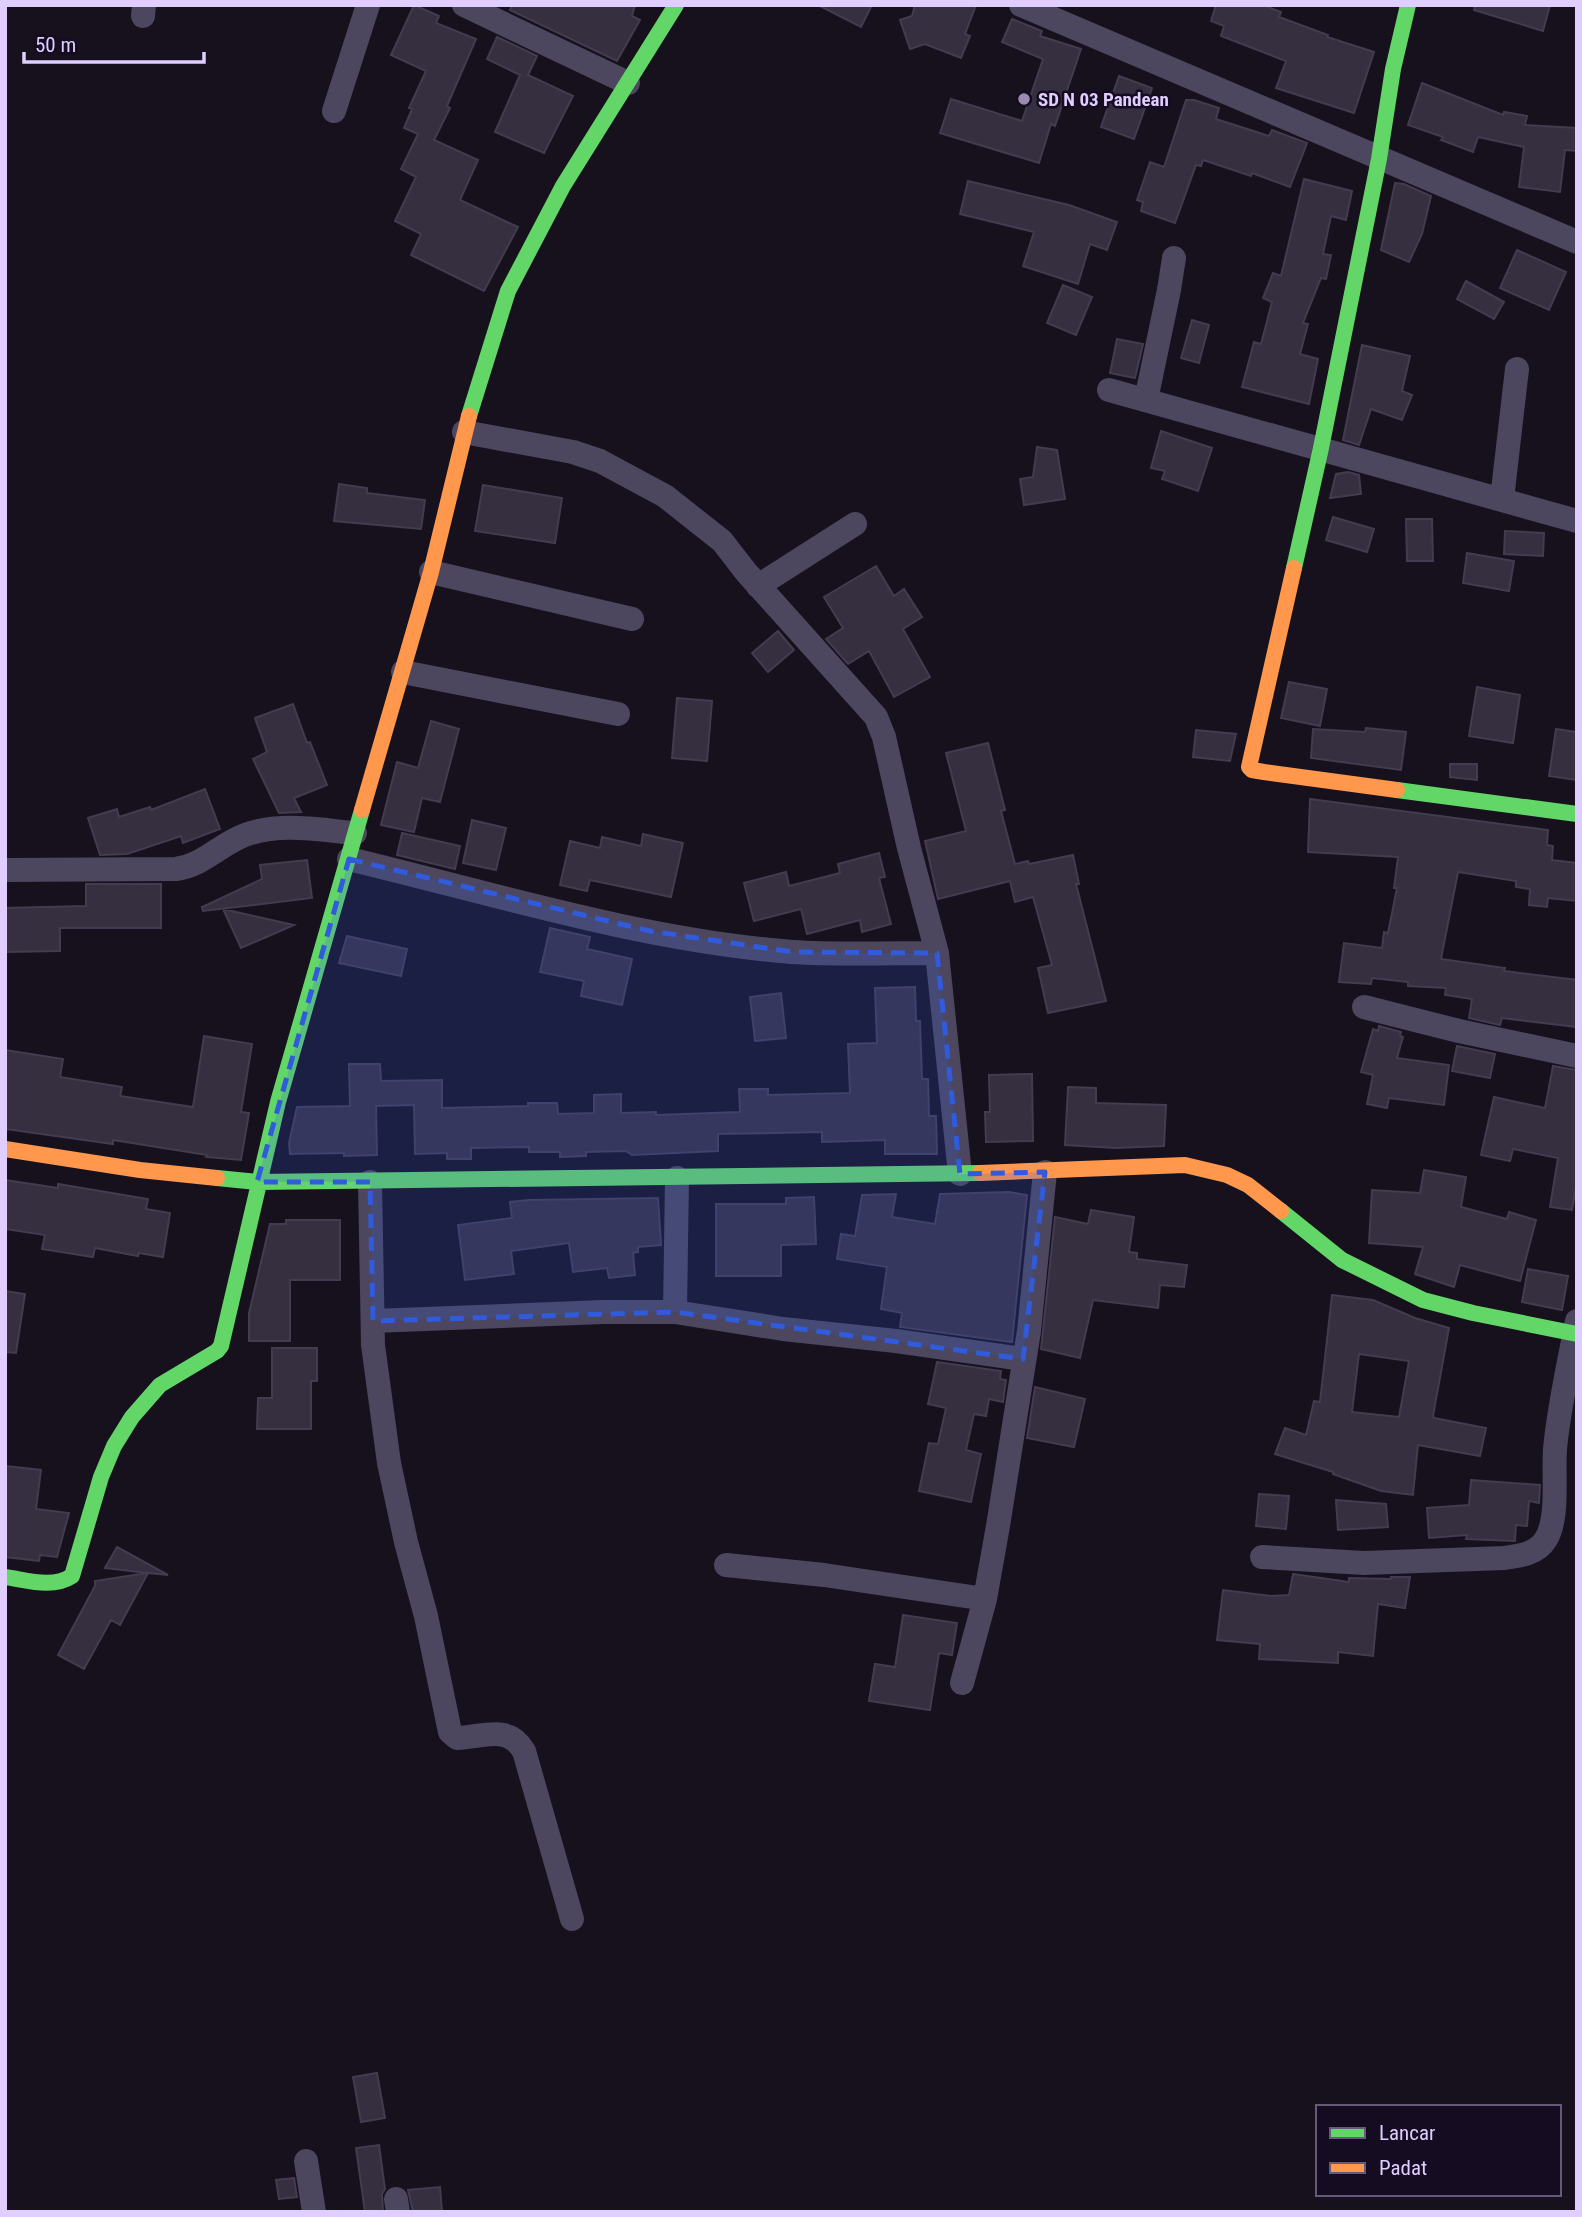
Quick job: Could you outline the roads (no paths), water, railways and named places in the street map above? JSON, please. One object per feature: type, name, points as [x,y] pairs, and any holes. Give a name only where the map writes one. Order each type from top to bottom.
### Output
[{"type":"street","points":[[334,111],[368,5]]},
{"type":"street","points":[[464,5],[628,83]]},
{"type":"street","points":[[5,1577],[54,1583],[63,1582],[72,1576],[101,1475],[137,1409],[154,1391],[221,1346],[257,1182],[278,1102],[431,572],[464,432],[508,291],[563,186],[676,5]]},
{"type":"street","points":[[1021,5],[1577,242]]},
{"type":"street","points":[[1408,5],[1393,69],[1379,159],[1321,448],[1249,767],[1264,772],[1577,814]]},
{"type":"street","points":[[1146,400],[1174,258]]},
{"type":"street","points":[[1502,499],[1517,369]]},
{"type":"street","points":[[1109,390],[1577,521]]},
{"type":"street","points":[[464,432],[573,452],[600,461],[665,496],[722,541],[758,586],[876,717],[884,737],[909,848],[937,953],[960,1174]]},
{"type":"street","points":[[758,586],[855,524]]},
{"type":"street","points":[[431,572],[632,618]]},
{"type":"street","points":[[403,672],[618,714]]},
{"type":"street","points":[[5,870],[176,869],[202,861],[244,835],[268,830],[292,828],[355,833]]},
{"type":"street","points":[[349,859],[576,917],[650,931],[793,952],[937,953]]},
{"type":"street","points":[[1364,1007],[1577,1056]]},
{"type":"street","points":[[5,1149],[140,1170],[257,1182],[960,1174],[1185,1165],[1227,1175],[1248,1185],[1342,1259],[1381,1281],[1435,1303],[1474,1314],[1576,1330],[1555,1448],[1552,1527],[1546,1541],[1535,1551],[1504,1558],[1364,1563],[1262,1557]]},
{"type":"street","points":[[962,1683],[985,1598],[1029,1331],[1045,1172]]},
{"type":"street","points":[[675,1312],[677,1178]]},
{"type":"street","points":[[370,1182],[373,1345],[389,1463],[426,1616],[450,1732],[457,1738],[505,1734],[517,1740],[524,1751],[572,1919]]},
{"type":"street","points":[[373,1321],[603,1312],[675,1312],[783,1329],[896,1341],[1023,1359]]},
{"type":"street","points":[[726,1565],[824,1575],[985,1598]]},
{"type":"street","points":[[306,2161],[314,2212]]},
{"type":"place","name":"SD N 03 Pandean","points":[[1024,99]]}]
